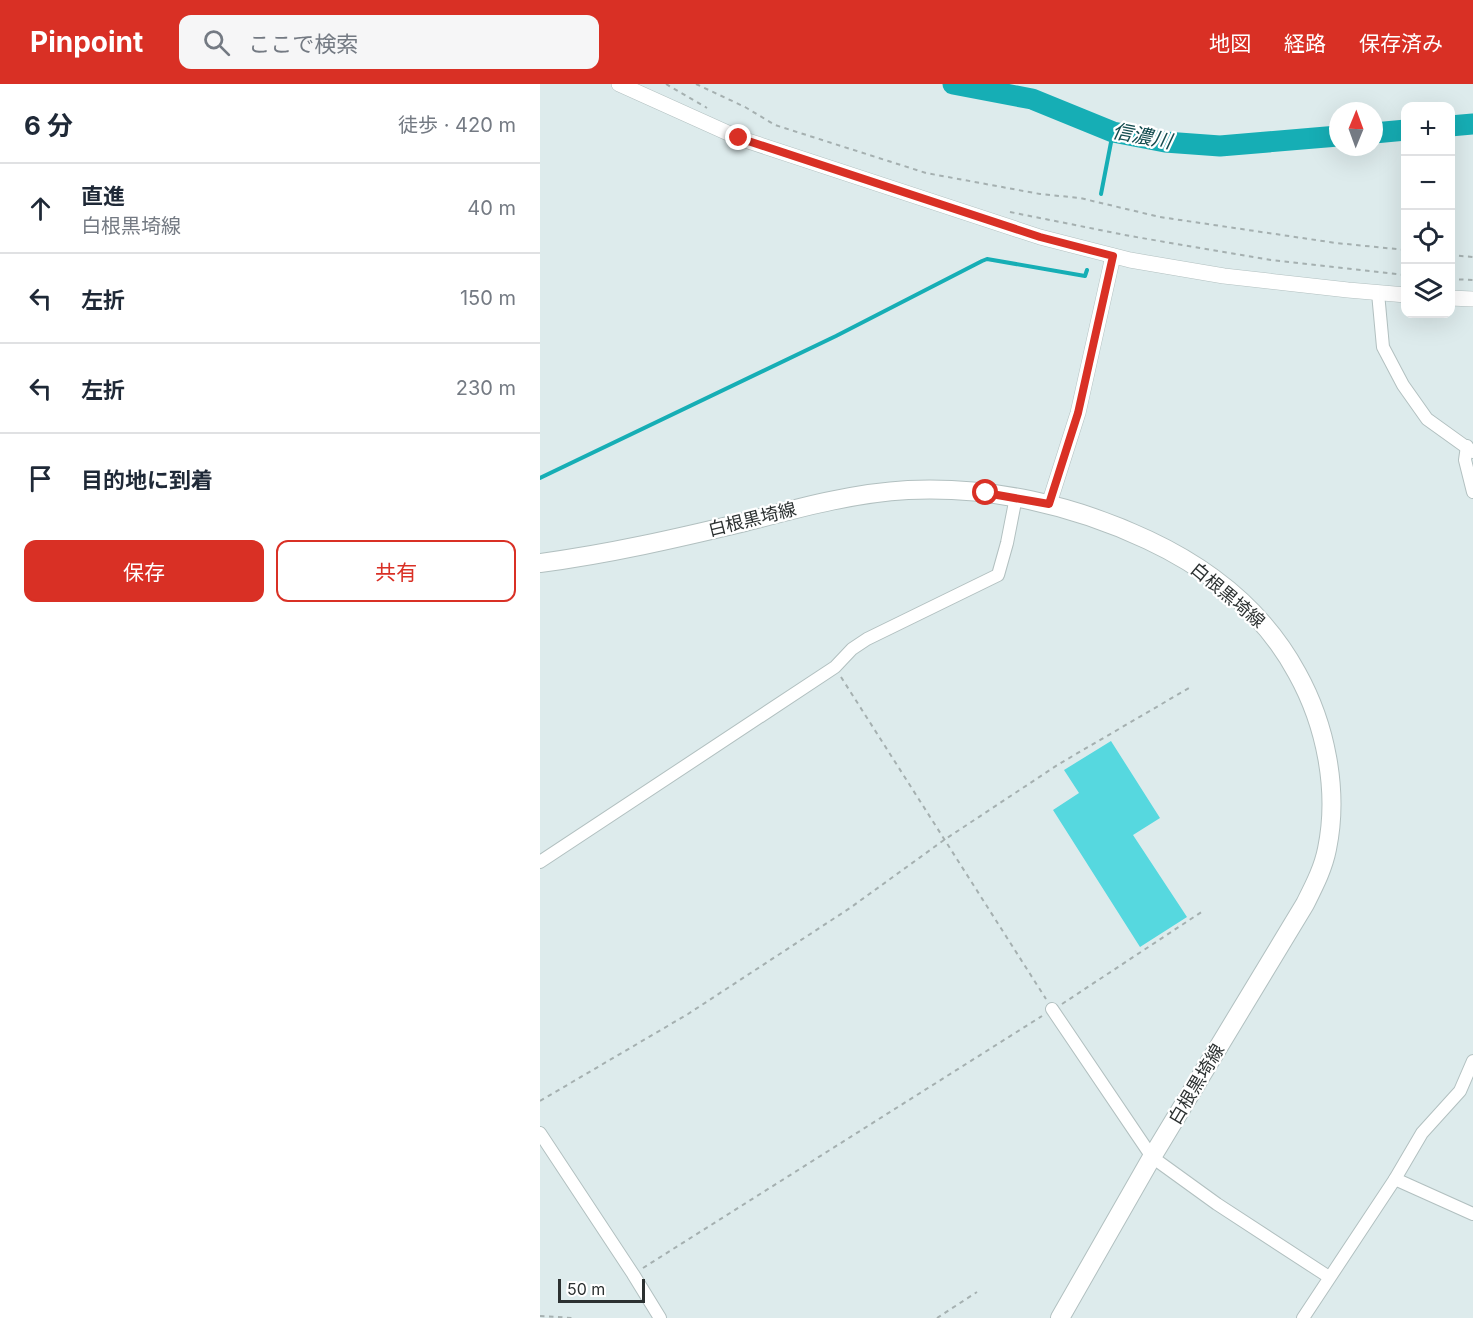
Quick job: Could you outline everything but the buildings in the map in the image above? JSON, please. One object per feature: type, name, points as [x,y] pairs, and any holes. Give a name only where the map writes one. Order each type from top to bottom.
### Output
[{"type":"main road","name":"白根黒埼線","points":[[540,563],[611,551],[857,496],[908,490],[963,490],[1049,504],[1133,533],[1196,566],[1253,611],[1273,634],[1307,689],[1318,719],[1326,752],[1331,819],[1327,850],[1318,879],[1152,1157],[1060,1318]]},
{"type":"street","points":[[620,84],[739,138],[1040,237],[1113,256],[1224,276],[1401,295]]},
{"type":"street","points":[[1049,504],[1078,413],[1113,256]]},
{"type":"street","points":[[1378,293],[1383,347],[1402,385],[1427,419],[1470,449],[1465,460],[1473,492]]},
{"type":"street","points":[[1455,298],[1473,299]]},
{"type":"street","points":[[540,862],[835,667],[852,649],[867,639],[998,575],[1017,497]]},
{"type":"street","points":[[1052,1009],[1152,1157],[1217,1204],[1329,1277]]},
{"type":"street","points":[[1303,1318],[1395,1179],[1422,1133],[1460,1091],[1473,1061]]},
{"type":"street","points":[[540,1133],[660,1318]]},
{"type":"street","points":[[1395,1179],[1473,1214]]},
{"type":"path","points":[[696,84],[746,107],[775,125],[926,173],[1040,194],[1080,198],[1160,217],[1336,243],[1401,250]]},
{"type":"path","points":[[1003,211],[1271,260],[1401,274]]},
{"type":"path","points":[[1455,255],[1473,257]]},
{"type":"path","points":[[1455,279],[1473,280]]},
{"type":"path","points":[[835,667],[1052,1009]]},
{"type":"path","points":[[540,1101],[698,1008],[850,908],[945,840],[1059,764],[1189,688]]},
{"type":"path","points":[[633,1274],[1203,911]]},
{"type":"path","points":[[937,1318],[977,1292]]},
{"type":"path","points":[[540,1316],[573,1318]]},
{"type":"waterway","name":"信濃川","points":[[953,84],[1032,99],[1113,132],[1165,142],[1220,146],[1329,137]]},
{"type":"waterway","name":"信濃川","points":[[1455,126],[1473,124]]},
{"type":"waterway","name":"信濃川","points":[[1383,132],[1401,130]]},
{"type":"waterway","points":[[1101,194],[1113,132]]},
{"type":"waterway","points":[[540,478],[836,336],[987,259],[1085,276],[1087,270]]},
{"type":"route","points":[[739,138],[1040,237],[1113,256],[1078,413],[1049,504],[986,493]]}]
